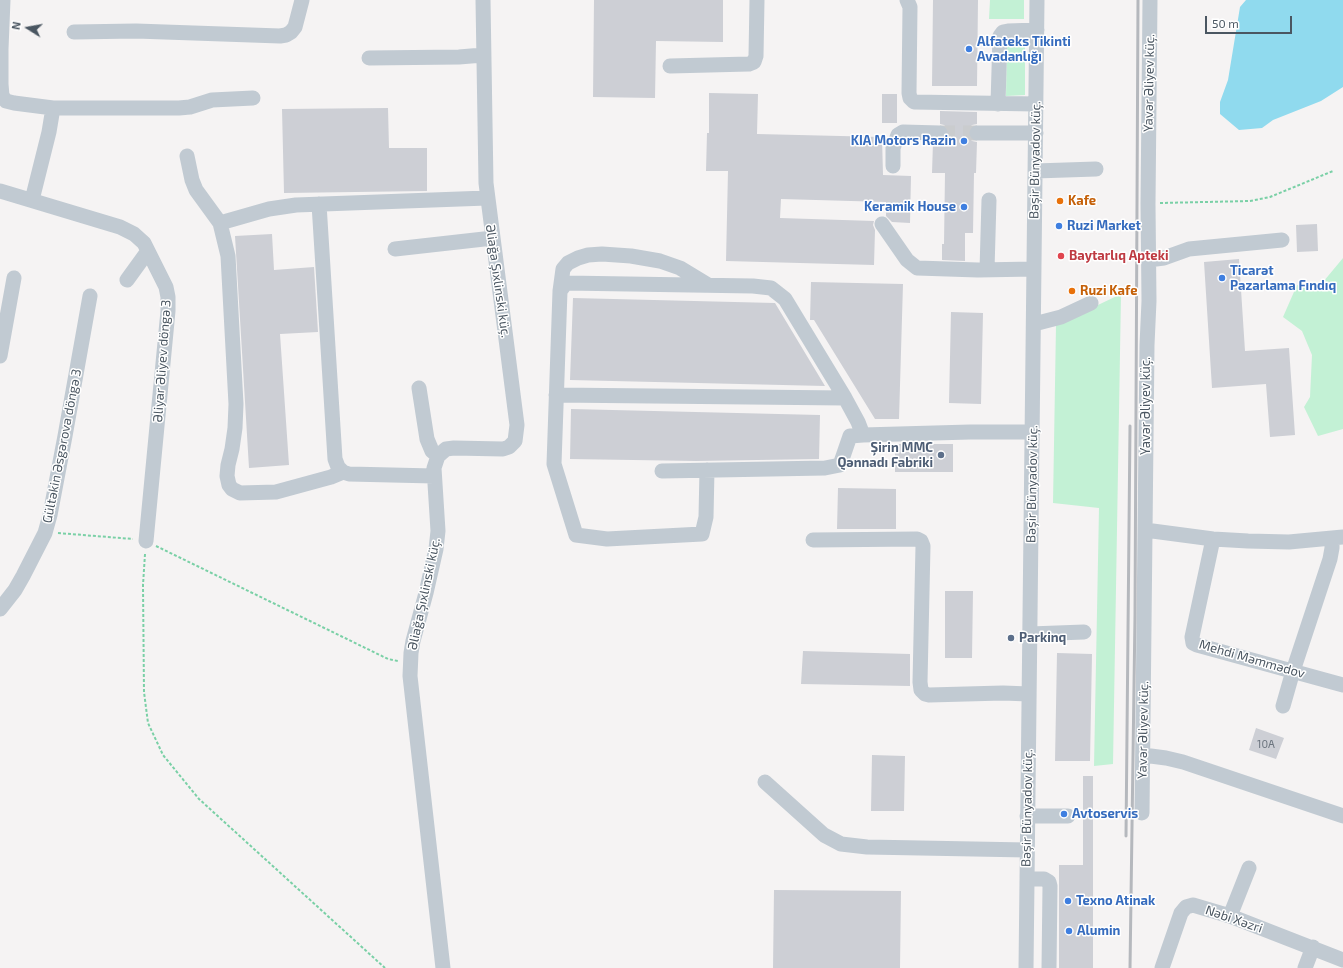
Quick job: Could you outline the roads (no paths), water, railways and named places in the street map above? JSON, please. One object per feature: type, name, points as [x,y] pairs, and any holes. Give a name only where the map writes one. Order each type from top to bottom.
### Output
[{"type":"street","points":[[4,0],[1,49],[2,96],[6,101],[53,108],[179,108],[190,107],[212,100],[253,98]]},
{"type":"street","points":[[74,32],[136,31],[280,36],[291,32],[295,27],[302,0]]},
{"type":"street","name":"Əliağa Şıxlinski küç.","points":[[444,968],[411,688],[410,664],[413,641],[436,549],[438,531],[434,468],[438,456],[446,449],[503,449],[509,447],[515,441],[517,434],[487,198],[483,0]]},
{"type":"street","points":[[670,66],[749,64],[754,62],[756,56],[757,0]]},
{"type":"street","points":[[908,0],[910,7],[910,98],[914,102],[1036,104]]},
{"type":"street","name":"Bəşir Bünyadov küç.","points":[[1026,968],[1037,0]]},
{"type":"street","name":"Yavər Əliyev küç.","points":[[1142,813],[1147,345],[1149,301],[1148,204],[1150,0]]},
{"type":"street","points":[[998,104],[1000,36],[1003,32],[1008,31],[1037,30]]},
{"type":"street","points":[[369,58],[459,57],[483,55]]},
{"type":"street","points":[[32,200],[49,132],[53,108]]},
{"type":"street","points":[[893,166],[893,148],[898,135],[903,132],[940,133]]},
{"type":"street","points":[[977,133],[1036,134]]},
{"type":"street","points":[[187,156],[192,180],[196,190],[220,223],[228,256],[236,404],[235,428],[227,476],[229,485],[232,489],[240,493],[276,492],[331,478],[343,472]]},
{"type":"street","points":[[1035,171],[1096,169]]},
{"type":"street","name":"Əliyar Əliyev döngə 3","points":[[0,191],[120,227],[134,234],[144,244],[166,287],[168,311],[146,541]]},
{"type":"street","points":[[220,223],[269,209],[296,205],[487,198]]},
{"type":"street","points":[[987,270],[989,200]]},
{"type":"street","points":[[319,204],[335,459],[338,467],[343,472],[349,474],[434,476]]},
{"type":"street","points":[[882,224],[907,260],[917,268],[987,270],[1034,269]]},
{"type":"street","points":[[395,249],[493,238]]},
{"type":"street","points":[[1148,260],[1164,258],[1189,249],[1282,240]]},
{"type":"street","points":[[127,280],[148,251]]},
{"type":"street","points":[[707,470],[706,517],[702,534],[607,539],[576,535],[554,464],[560,291],[563,269],[568,263],[583,256],[602,254],[631,256],[660,261],[680,268],[709,285]]},
{"type":"street","points":[[0,356],[14,278]]},
{"type":"street","points":[[560,291],[566,283],[753,286],[771,288],[785,299],[845,398],[863,435]]},
{"type":"street","name":"Gültəkin Əsgərova döngə 3","points":[[0,609],[15,590],[45,533],[50,515],[65,436],[90,296]]},
{"type":"street","points":[[1034,324],[1061,317],[1091,303]]},
{"type":"street","points":[[419,388],[427,439],[432,451],[438,456]]},
{"type":"street","points":[[556,395],[845,398]]},
{"type":"street","points":[[662,471],[825,468],[840,465],[850,436],[970,432],[1033,432]]},
{"type":"street","points":[[1145,530],[1213,539],[1289,542],[1338,537]]},
{"type":"street","points":[[1283,706],[1330,559],[1332,548],[1338,537]]},
{"type":"street","points":[[813,540],[917,539],[921,541],[923,546],[921,690],[929,696],[1003,693],[1029,694]]},
{"type":"street","name":"Mehdi Məmmədov","points":[[1213,539],[1192,637],[1194,643],[1343,685]]},
{"type":"street","points":[[1030,634],[1084,632]]},
{"type":"street","points":[[1143,755],[1182,762],[1343,816]]},
{"type":"street","points":[[766,782],[824,835],[842,844],[868,847],[1027,850]]},
{"type":"street","points":[[1027,816],[1068,816]]},
{"type":"street","points":[[1230,916],[1249,868]]},
{"type":"street","points":[[1027,879],[1044,879],[1049,882],[1050,886],[1048,968]]},
{"type":"street","name":"Nəbi Xəzri","points":[[1162,968],[1181,913],[1186,907],[1193,905],[1230,916],[1343,960]]},
{"type":"street","points":[[1305,968],[1313,948]]},
{"type":"water","points":[[1246,0],[1343,0],[1343,87],[1321,101],[1273,120],[1262,128],[1239,130],[1220,114],[1220,102],[1228,80],[1240,7]]},
{"type":"tunnel","points":[[940,133],[977,133]]},
{"type":"railway","points":[[1130,968],[1135,616],[1138,0]]},
{"type":"railway","points":[[1126,836],[1130,426]]},
{"type":"place","name":"Alfateks Tikinti Avadanlığı","points":[[969,49]]},
{"type":"place","name":"KIA Motors Razin","points":[[964,141]]},
{"type":"place","name":"Kafe","points":[[1060,201]]},
{"type":"place","name":"Keramik House","points":[[964,207]]},
{"type":"place","name":"Ruzi Market","points":[[1059,226]]},
{"type":"place","name":"Baytarlıq Apteki","points":[[1061,256]]},
{"type":"place","name":"Ticarət Pazarlama Fındıq","points":[[1222,278]]},
{"type":"place","name":"Ruzi Kafe","points":[[1072,291]]},
{"type":"place","name":"Şirin MMC Qənnadı Fabriki","points":[[941,455]]},
{"type":"place","name":"Parkinq","points":[[1011,638]]},
{"type":"place","name":"Avtoservis","points":[[1064,814]]},
{"type":"place","name":"Texno Atinak","points":[[1068,901]]},
{"type":"place","name":"Alumin","points":[[1069,931]]}]
